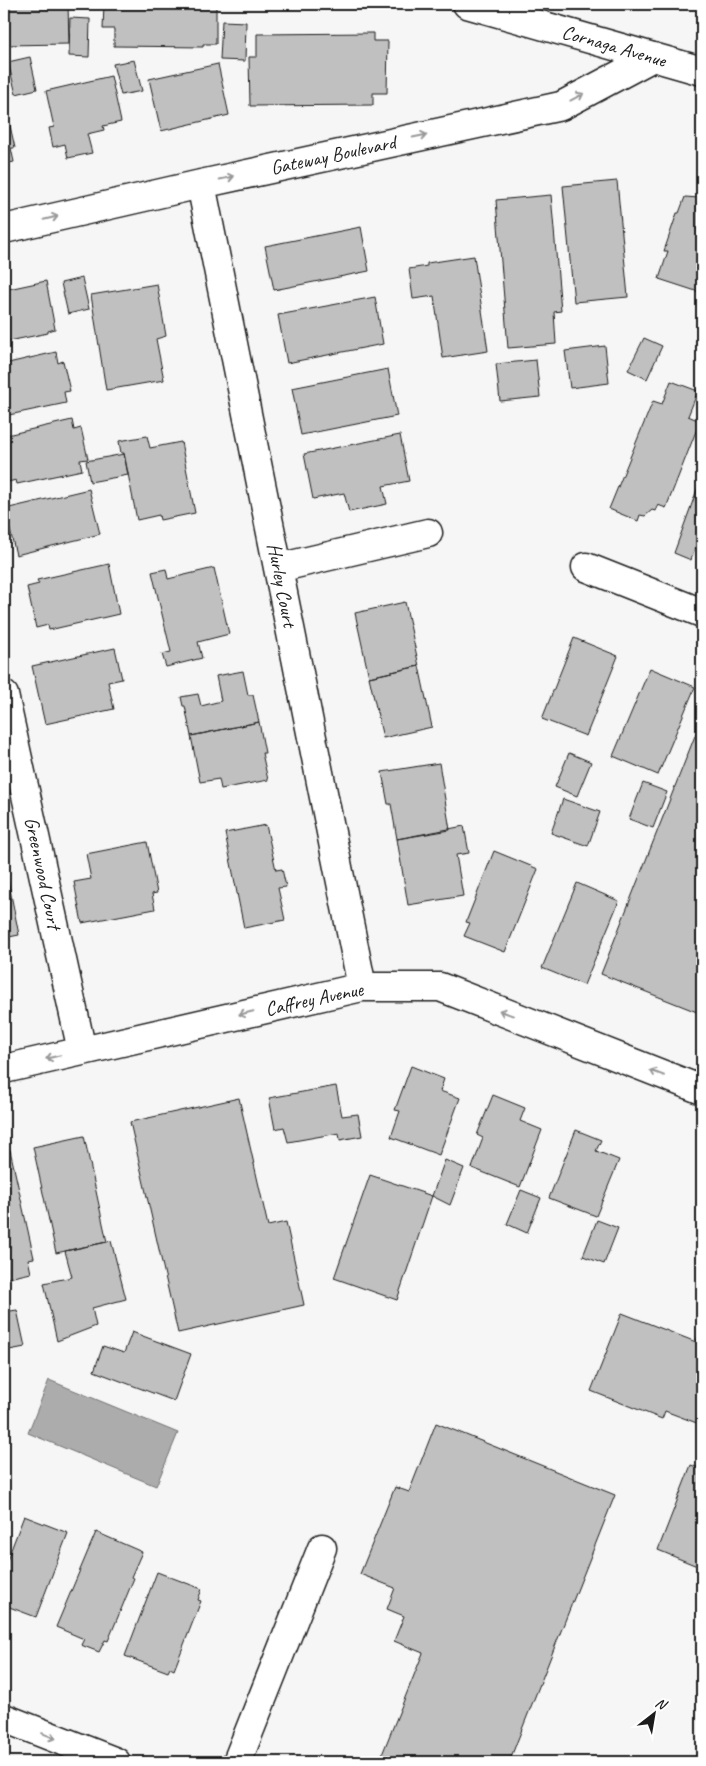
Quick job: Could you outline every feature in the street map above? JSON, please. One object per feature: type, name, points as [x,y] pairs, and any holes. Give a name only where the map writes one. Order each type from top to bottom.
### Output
[{"type":"street","name":"Cornaga Avenue","points":[[467,4],[702,71]]},
{"type":"street","name":"Gateway Boulevard","points":[[4,229],[561,106],[653,57]]},
{"type":"street","name":"Hurley Court","points":[[201,184],[362,987]]},
{"type":"street","points":[[278,568],[428,533]]},
{"type":"street","points":[[586,567],[702,613]]},
{"type":"street","name":"Greenwood Court","points":[[4,695],[82,1051]]},
{"type":"street","name":"Caffrey Avenue","points":[[4,1068],[362,987],[440,988],[702,1090]]},
{"type":"street","points":[[237,1762],[322,1548]]},
{"type":"street","points":[[4,1718],[116,1762]]},
{"type":"shaded area","points":[[49,1380],[178,1433],[156,1486],[28,1433]]},
{"type":"building","points":[[4,4],[68,4],[69,44],[4,45]]},
{"type":"building","points":[[104,4],[216,4],[216,44],[203,44],[203,47],[114,46],[114,29],[103,29]]},
{"type":"building","points":[[70,18],[90,19],[89,57],[69,56]]},
{"type":"building","points":[[222,21],[246,22],[245,61],[220,60]]},
{"type":"building","points":[[373,33],[373,41],[388,41],[387,93],[373,93],[373,105],[250,106],[249,57],[257,57],[257,34]]},
{"type":"building","points":[[30,57],[37,89],[16,94],[8,62]]},
{"type":"building","points":[[134,60],[142,91],[121,95],[113,64]]},
{"type":"building","points":[[218,64],[229,115],[161,131],[149,79]]},
{"type":"building","points":[[111,76],[121,122],[103,126],[104,130],[87,134],[92,153],[68,158],[65,144],[53,147],[49,128],[54,127],[46,91]]},
{"type":"building","points":[[4,99],[15,148],[11,148],[14,162],[4,164]]},
{"type":"building","points":[[700,175],[702,175],[702,293],[659,279],[668,251],[664,251],[677,213],[679,213],[685,197],[699,198]]},
{"type":"building","points":[[617,181],[628,297],[574,302],[563,186]]},
{"type":"building","points":[[551,195],[561,311],[554,312],[556,344],[508,348],[496,200]]},
{"type":"building","points":[[361,227],[369,271],[274,290],[265,246]]},
{"type":"building","points":[[474,256],[488,351],[443,358],[434,296],[413,299],[409,269],[427,266],[427,263]]},
{"type":"building","points":[[82,278],[89,309],[68,314],[61,283]]},
{"type":"building","points":[[46,281],[55,329],[48,331],[48,333],[4,342],[4,290]]},
{"type":"building","points":[[157,284],[166,336],[156,339],[164,380],[106,390],[91,295]]},
{"type":"building","points":[[375,297],[383,344],[287,363],[278,315]]},
{"type":"building","points":[[644,338],[662,346],[647,379],[628,370]]},
{"type":"building","points":[[605,346],[609,383],[570,388],[565,351]]},
{"type":"building","points":[[56,352],[58,363],[63,361],[70,391],[64,392],[66,403],[4,416],[4,364]]},
{"type":"building","points":[[536,360],[540,397],[500,401],[496,364]]},
{"type":"building","points":[[388,369],[397,416],[301,435],[292,388]]},
{"type":"building","points":[[671,381],[698,391],[688,416],[700,421],[666,508],[658,505],[655,511],[652,510],[645,516],[640,515],[638,521],[609,509],[653,401],[662,404]]},
{"type":"building","points":[[72,420],[74,430],[81,428],[88,459],[80,460],[82,470],[17,484],[16,480],[4,483],[4,439],[7,438],[7,435]]},
{"type":"building","points":[[400,435],[409,481],[383,486],[387,504],[349,512],[344,493],[313,499],[304,454]]},
{"type":"building","points":[[147,436],[150,448],[181,442],[195,513],[160,520],[159,515],[137,520],[124,453],[121,453],[119,441]]},
{"type":"building","points":[[124,454],[128,475],[90,482],[86,461]]},
{"type":"building","points":[[702,476],[702,551],[695,548],[691,560],[674,553]]},
{"type":"building","points":[[89,489],[100,534],[16,555],[5,509]]},
{"type":"building","points":[[109,564],[119,614],[49,630],[48,625],[36,628],[27,587],[39,584],[37,580]]},
{"type":"building","points":[[214,568],[229,634],[198,642],[202,658],[166,667],[162,654],[171,652],[152,572],[166,569],[168,579]]},
{"type":"building","points":[[405,602],[419,666],[369,677],[355,613]]},
{"type":"building","points":[[574,638],[618,656],[586,736],[542,719]]},
{"type":"building","points":[[115,648],[122,679],[108,682],[114,709],[45,724],[32,666]]},
{"type":"building","points":[[419,666],[432,727],[383,738],[369,677]]},
{"type":"building","points":[[650,668],[695,687],[658,775],[613,756]]},
{"type":"building","points":[[243,671],[248,695],[253,695],[259,722],[191,736],[185,706],[183,706],[181,697],[198,694],[201,706],[221,701],[216,676]]},
{"type":"building","points":[[702,718],[702,1014],[601,974]]},
{"type":"building","points":[[259,722],[265,753],[262,753],[268,780],[221,789],[219,779],[200,782],[191,736]]},
{"type":"building","points":[[569,753],[591,762],[577,796],[555,787]]},
{"type":"building","points":[[439,763],[450,830],[397,839],[391,804],[388,804],[382,772]]},
{"type":"building","points":[[643,783],[667,792],[653,828],[629,819]]},
{"type":"building","points":[[563,799],[600,812],[588,846],[551,833]]},
{"type":"building","points":[[266,825],[276,870],[282,869],[286,887],[278,888],[285,920],[244,928],[225,833]]},
{"type":"building","points":[[464,826],[469,853],[456,855],[463,896],[408,905],[397,839]]},
{"type":"building","points":[[147,842],[157,893],[152,894],[155,909],[82,923],[74,882],[91,879],[86,854]]},
{"type":"building","points":[[494,851],[538,869],[505,952],[464,936],[470,923],[466,922]]},
{"type":"building","points":[[4,859],[19,935],[4,938]]},
{"type":"building","points":[[577,883],[619,901],[584,985],[542,968]]},
{"type":"building","points":[[411,1066],[444,1079],[440,1091],[460,1098],[439,1155],[391,1137],[400,1111],[395,1110]]},
{"type":"building","points":[[336,1086],[342,1116],[358,1114],[362,1136],[340,1140],[339,1133],[288,1142],[284,1127],[275,1129],[269,1098]]},
{"type":"building","points":[[493,1095],[525,1108],[520,1121],[542,1130],[520,1187],[472,1168],[483,1138],[477,1135]]},
{"type":"building","points":[[239,1098],[268,1226],[286,1222],[304,1305],[178,1333],[130,1122]]},
{"type":"building","points":[[576,1130],[601,1140],[596,1151],[619,1160],[596,1216],[549,1198]]},
{"type":"building","points":[[84,1136],[107,1242],[56,1253],[33,1147]]},
{"type":"building","points":[[10,1150],[34,1258],[28,1259],[31,1273],[4,1279],[4,1151]]},
{"type":"building","points":[[445,1160],[464,1168],[450,1205],[432,1196]]},
{"type":"building","points":[[370,1175],[432,1196],[397,1300],[334,1278]]},
{"type":"building","points":[[521,1190],[541,1198],[527,1233],[507,1224]]},
{"type":"building","points":[[597,1220],[618,1228],[604,1264],[583,1256]]},
{"type":"building","points":[[111,1241],[126,1299],[92,1308],[96,1326],[57,1341],[44,1283],[72,1277],[65,1251]]},
{"type":"building","points":[[17,1310],[25,1347],[4,1351],[4,1312]]},
{"type":"building","points":[[622,1313],[696,1342],[702,1326],[702,1425],[665,1411],[662,1419],[591,1391]]},
{"type":"building","points":[[132,1332],[191,1354],[174,1401],[94,1371],[103,1346],[124,1353]]},
{"type":"building","points":[[436,1423],[615,1495],[509,1762],[379,1762],[423,1653],[394,1641],[404,1616],[387,1609],[395,1588],[360,1574],[395,1487],[409,1492]]},
{"type":"building","points":[[691,1465],[702,1469],[702,1568],[658,1550]]},
{"type":"building","points":[[24,1516],[68,1533],[36,1617],[4,1605],[4,1568]]},
{"type":"building","points":[[96,1532],[142,1552],[131,1577],[134,1578],[108,1641],[105,1640],[99,1652],[81,1645],[84,1639],[56,1627]]},
{"type":"building","points":[[157,1572],[202,1589],[198,1600],[201,1601],[174,1670],[170,1668],[168,1672],[125,1656]]}]
